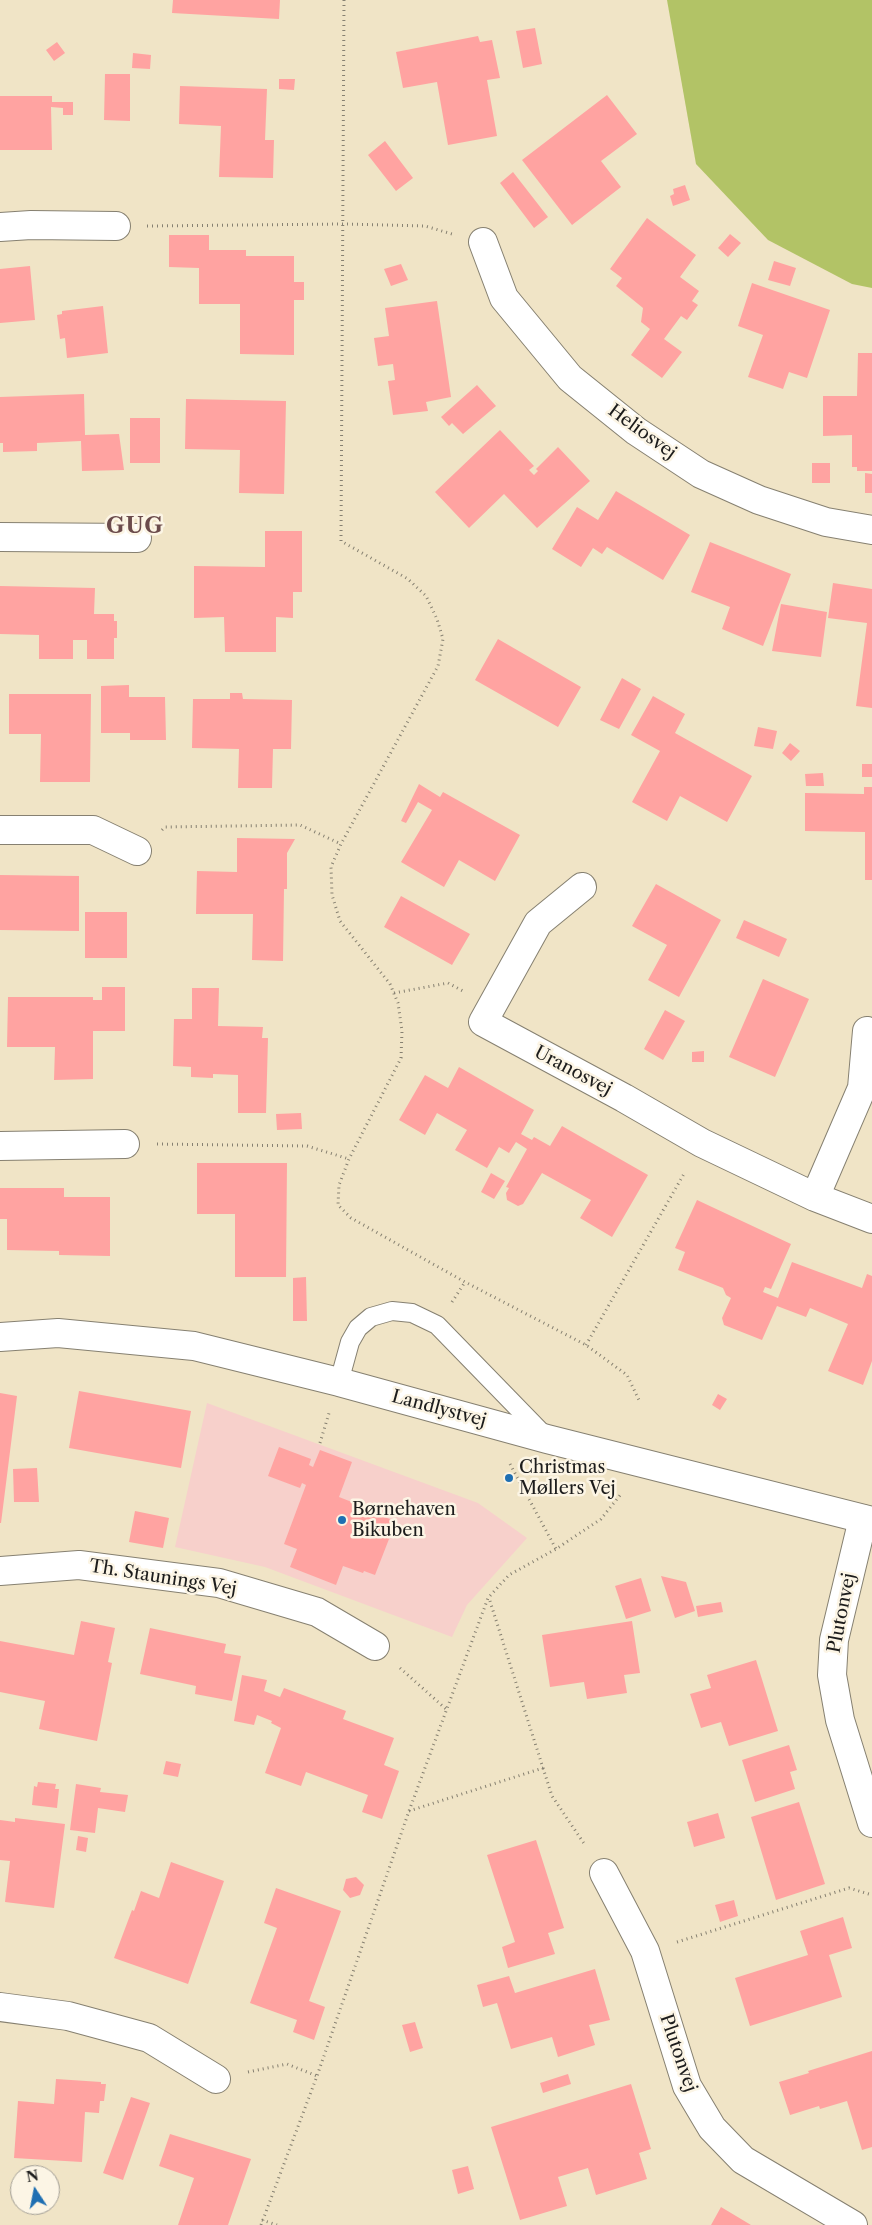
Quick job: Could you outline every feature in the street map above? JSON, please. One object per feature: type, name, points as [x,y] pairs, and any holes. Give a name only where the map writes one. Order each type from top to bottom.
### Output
[{"type":"street","points":[[0,227],[32,224],[116,226]]},
{"type":"street","name":"Heliosvej","points":[[483,242],[504,298],[570,378],[636,431],[701,474],[759,500],[826,522],[872,530]]},
{"type":"street","points":[[0,537],[137,538]]},
{"type":"street","points":[[0,830],[93,830],[137,850]]},
{"type":"street","name":"Uranosvej","points":[[582,887],[538,924],[483,1022],[624,1098],[702,1143],[815,1197],[872,1219]]},
{"type":"street","points":[[815,1197],[862,1088],[867,1031]]},
{"type":"street","points":[[0,1146],[126,1144]]},
{"type":"street","name":"Landlystvej","points":[[0,1337],[58,1333],[194,1346],[339,1382],[547,1439],[868,1520]]},
{"type":"street","name":"Plutonvej","points":[[868,1520],[834,1640],[832,1675],[840,1720],[872,1823]]},
{"type":"street","name":"Th. Staunings Vej","points":[[0,1570],[80,1565],[219,1583],[317,1612],[375,1646]]},
{"type":"street","name":"Plutonvej","points":[[604,1873],[644,1951],[687,2086],[712,2128],[743,2160],[853,2225]]},
{"type":"street","points":[[0,2007],[68,2016],[149,2038],[216,2079]]},
{"type":"lane","points":[[339,1382],[350,1342],[358,1328],[371,1317],[392,1311],[412,1313],[437,1325],[547,1439]]},
{"type":"path","points":[[344,0],[341,541],[408,579],[426,596],[437,619],[442,639],[438,666],[341,844],[331,867],[332,895],[340,921],[390,984],[398,1003],[402,1031],[401,1058],[349,1159],[338,1185],[338,1205],[351,1218],[465,1282],[586,1345],[627,1375],[640,1402]]},
{"type":"path","points":[[116,226],[343,224],[424,226],[483,242]]},
{"type":"path","points":[[137,850],[165,827],[300,825],[341,844]]},
{"type":"path","points":[[394,993],[448,983],[493,1006]]},
{"type":"path","points":[[586,1345],[702,1143]]},
{"type":"path","points":[[126,1144],[307,1146],[349,1159]]},
{"type":"path","points":[[487,1422],[556,1549]]},
{"type":"path","points":[[261,2225],[317,2076],[409,1811],[488,1598],[509,1575],[556,1549],[601,1519],[621,1494]]},
{"type":"path","points":[[488,1598],[552,1796],[604,1873]]},
{"type":"path","points":[[375,1646],[446,1710]]},
{"type":"path","points":[[409,1811],[543,1768]]},
{"type":"path","points":[[709,1933],[849,1888],[872,1895]]},
{"type":"path","points":[[216,2079],[286,2064],[317,2076]]},
{"type":"path","points":[[262,2220],[276,2225]]},
{"type":"shaded area","name":"Børnehaven Bikuben","points":[[207,1403],[478,1503],[527,1538],[467,1605],[452,1637],[265,1567],[175,1547]]},
{"type":"green space","points":[[667,0],[872,0],[872,288],[852,284],[768,240],[696,164]]},
{"type":"building","points":[[173,0],[280,0],[279,19],[172,13]]},
{"type":"building","points":[[535,28],[542,64],[523,68],[516,31]]},
{"type":"building","points":[[478,36],[480,42],[492,40],[500,78],[487,80],[497,136],[448,145],[437,82],[403,88],[396,52]]},
{"type":"building","points":[[57,42],[65,53],[54,61],[46,50]]},
{"type":"building","points":[[133,53],[151,55],[150,69],[132,68]]},
{"type":"building","points":[[105,74],[130,74],[130,121],[104,120]]},
{"type":"building","points":[[279,79],[295,79],[294,90],[279,89]]},
{"type":"building","points":[[180,86],[267,89],[265,140],[274,140],[273,178],[219,177],[221,126],[179,124]]},
{"type":"building","points":[[607,95],[637,134],[601,161],[621,187],[572,225],[522,160]]},
{"type":"building","points":[[0,96],[52,96],[52,102],[73,102],[73,115],[63,115],[63,108],[51,107],[52,150],[0,150]]},
{"type":"building","points":[[385,141],[413,178],[396,191],[368,155]]},
{"type":"building","points":[[513,172],[548,217],[534,228],[500,183]]},
{"type":"building","points":[[685,185],[690,200],[673,206],[670,196],[674,194],[673,189]]},
{"type":"building","points":[[647,218],[696,255],[680,277],[699,291],[692,301],[698,305],[687,320],[681,316],[664,339],[682,352],[662,378],[631,355],[650,329],[641,322],[643,308],[616,286],[622,278],[610,269]]},
{"type":"building","points":[[730,234],[741,243],[728,257],[718,248]]},
{"type":"building","points":[[169,235],[209,235],[209,250],[246,250],[246,256],[294,256],[294,282],[304,282],[304,300],[294,300],[294,355],[240,354],[240,304],[199,304],[199,268],[169,267]]},
{"type":"building","points":[[774,261],[796,268],[790,286],[768,280]]},
{"type":"building","points":[[401,264],[408,280],[391,286],[384,269]]},
{"type":"building","points":[[30,266],[35,320],[0,323],[0,269]]},
{"type":"building","points":[[752,283],[830,310],[807,378],[789,372],[783,389],[748,377],[763,335],[738,326]]},
{"type":"building","points":[[437,301],[451,397],[426,402],[428,411],[393,415],[388,381],[395,380],[393,364],[378,366],[374,338],[389,336],[385,308]]},
{"type":"building","points":[[103,306],[108,353],[67,358],[65,338],[60,339],[57,315],[62,314],[62,311]]},
{"type":"building","points":[[858,353],[872,353],[872,471],[857,471],[857,467],[852,467],[852,435],[823,436],[823,396],[857,396]]},
{"type":"building","points":[[477,385],[496,406],[463,434],[452,423],[449,426],[441,417]]},
{"type":"building","points":[[84,394],[85,435],[119,434],[124,470],[82,471],[81,441],[37,443],[37,451],[3,452],[3,443],[0,443],[0,397]]},
{"type":"building","points":[[186,399],[286,401],[284,494],[239,493],[240,450],[185,449]]},
{"type":"building","points":[[130,418],[160,418],[160,463],[130,463]]},
{"type":"building","points":[[500,430],[534,466],[529,470],[534,475],[538,471],[536,469],[558,447],[590,481],[537,528],[504,494],[469,528],[435,492]]},
{"type":"building","points":[[812,463],[830,463],[830,483],[812,483]]},
{"type":"building","points":[[865,473],[872,474],[872,493],[865,493]]},
{"type":"building","points":[[616,491],[690,535],[663,580],[607,547],[602,554],[593,548],[581,567],[552,549],[577,507],[598,520]]},
{"type":"building","points":[[265,531],[302,531],[302,592],[293,592],[293,618],[276,617],[276,652],[225,652],[224,617],[194,618],[194,566],[265,567]]},
{"type":"building","points":[[710,542],[791,574],[763,646],[722,629],[730,607],[691,592]]},
{"type":"building","points":[[833,583],[872,589],[872,708],[856,706],[867,623],[828,618]]},
{"type":"building","points":[[0,586],[95,588],[94,614],[114,614],[114,621],[117,621],[117,638],[114,638],[114,659],[87,659],[87,640],[73,640],[73,659],[39,659],[39,635],[0,634]]},
{"type":"building","points":[[781,604],[827,612],[821,657],[772,651]]},
{"type":"building","points":[[498,639],[581,687],[558,727],[475,680]]},
{"type":"building","points":[[622,678],[641,689],[619,729],[600,720]]},
{"type":"building","points":[[129,685],[129,697],[165,697],[166,740],[130,740],[130,733],[101,733],[101,686]]},
{"type":"building","points":[[230,693],[242,693],[243,699],[292,700],[291,749],[273,749],[272,788],[238,788],[239,749],[192,748],[193,699],[230,699]]},
{"type":"building","points":[[9,694],[91,694],[90,782],[40,782],[41,734],[9,734]]},
{"type":"building","points":[[653,696],[685,714],[675,733],[752,776],[727,822],[680,796],[667,821],[632,802],[660,751],[631,735]]},
{"type":"building","points":[[758,727],[777,731],[773,749],[754,746]]},
{"type":"building","points":[[790,743],[800,751],[791,761],[782,753]]},
{"type":"building","points":[[862,764],[872,764],[872,777],[862,777]]},
{"type":"building","points":[[823,773],[824,786],[806,786],[805,774]]},
{"type":"building","points":[[419,784],[440,797],[443,792],[520,835],[495,881],[459,860],[444,887],[401,862],[432,810],[418,802],[406,823],[401,821]]},
{"type":"building","points":[[864,787],[872,787],[872,880],[865,880],[865,832],[805,831],[805,793],[864,794]]},
{"type":"building","points":[[237,838],[295,839],[287,853],[287,889],[284,889],[283,961],[252,960],[253,914],[196,914],[197,871],[237,872]]},
{"type":"building","points":[[0,875],[79,876],[79,931],[0,930]]},
{"type":"building","points":[[656,884],[721,920],[679,997],[648,980],[667,945],[632,926]]},
{"type":"building","points":[[401,896],[470,934],[452,965],[384,927]]},
{"type":"building","points":[[85,912],[127,912],[127,958],[85,958]]},
{"type":"building","points":[[744,920],[787,939],[779,957],[736,938]]},
{"type":"building","points":[[763,979],[809,999],[775,1077],[729,1057]]},
{"type":"building","points":[[102,987],[125,987],[125,1031],[93,1031],[93,1079],[54,1080],[55,1047],[7,1047],[8,997],[93,997],[93,1000],[102,1000]]},
{"type":"building","points":[[192,988],[219,988],[218,1026],[263,1027],[262,1038],[268,1038],[266,1113],[238,1113],[238,1075],[213,1074],[213,1078],[191,1077],[191,1067],[173,1066],[174,1019],[192,1019]]},
{"type":"building","points":[[665,1010],[685,1021],[663,1060],[644,1049]]},
{"type":"building","points":[[704,1051],[704,1062],[692,1062],[692,1052]]},
{"type":"building","points":[[459,1067],[534,1110],[521,1134],[532,1140],[534,1137],[550,1146],[562,1126],[648,1175],[612,1237],[580,1218],[591,1200],[542,1173],[523,1204],[518,1206],[507,1200],[506,1193],[509,1188],[506,1187],[527,1149],[516,1142],[509,1153],[499,1147],[487,1168],[455,1150],[467,1130],[437,1113],[425,1135],[399,1120],[425,1075],[448,1088]]},
{"type":"building","points":[[301,1113],[302,1129],[277,1130],[276,1114]]},
{"type":"building","points":[[197,1163],[287,1163],[286,1277],[235,1277],[235,1214],[197,1214]]},
{"type":"building","points":[[491,1173],[505,1181],[494,1199],[481,1192]]},
{"type":"building","points":[[0,1188],[64,1188],[64,1197],[110,1197],[110,1256],[59,1255],[59,1251],[7,1250],[7,1219],[0,1219]]},
{"type":"building","points":[[697,1200],[791,1244],[771,1289],[765,1287],[763,1292],[778,1298],[792,1262],[862,1288],[867,1274],[872,1276],[872,1361],[863,1385],[828,1371],[848,1324],[810,1308],[806,1317],[777,1306],[762,1340],[724,1325],[722,1318],[731,1298],[726,1295],[723,1288],[678,1270],[685,1252],[675,1248]]},
{"type":"building","points":[[306,1277],[307,1321],[293,1321],[293,1278]]},
{"type":"building","points":[[79,1391],[191,1411],[181,1468],[69,1448]]},
{"type":"building","points":[[0,1393],[17,1396],[1,1523],[0,1523]]},
{"type":"building","points":[[718,1394],[727,1399],[720,1410],[712,1405]]},
{"type":"building","points":[[279,1447],[311,1459],[309,1465],[313,1467],[320,1450],[352,1462],[339,1497],[396,1521],[375,1575],[343,1566],[336,1585],[290,1567],[297,1549],[284,1544],[306,1485],[302,1483],[300,1488],[268,1476]]},
{"type":"building","points":[[37,1468],[39,1502],[14,1502],[13,1469]]},
{"type":"building","points":[[135,1511],[169,1518],[163,1548],[129,1542]]},
{"type":"building","points":[[661,1576],[686,1582],[695,1611],[675,1618]]},
{"type":"building","points":[[641,1578],[651,1611],[626,1619],[615,1586]]},
{"type":"building","points":[[721,1602],[723,1612],[698,1617],[696,1606]]},
{"type":"building","points":[[81,1621],[115,1628],[108,1662],[112,1663],[97,1741],[39,1729],[45,1701],[0,1692],[0,1641],[74,1655]]},
{"type":"building","points":[[632,1621],[640,1673],[624,1675],[627,1693],[587,1699],[584,1682],[550,1687],[542,1635]]},
{"type":"building","points":[[150,1628],[226,1644],[224,1653],[241,1656],[232,1701],[195,1694],[196,1686],[140,1674]]},
{"type":"building","points":[[756,1660],[778,1731],[729,1746],[721,1722],[701,1728],[690,1694],[711,1688],[707,1675]]},
{"type":"building","points":[[242,1675],[267,1680],[264,1691],[280,1697],[284,1688],[346,1711],[343,1719],[394,1738],[384,1765],[399,1771],[382,1819],[362,1812],[368,1795],[306,1772],[301,1786],[265,1773],[281,1728],[271,1723],[272,1721],[257,1715],[254,1725],[234,1721]]},
{"type":"building","points":[[789,1745],[797,1770],[790,1772],[795,1789],[755,1802],[742,1760]]},
{"type":"building","points":[[166,1761],[181,1764],[178,1777],[163,1774]]},
{"type":"building","points":[[38,1782],[56,1784],[55,1789],[59,1789],[57,1808],[32,1805],[34,1786],[37,1787]]},
{"type":"building","points":[[76,1784],[101,1788],[100,1792],[128,1795],[125,1812],[98,1808],[95,1833],[70,1830]]},
{"type":"building","points":[[799,1802],[825,1884],[776,1900],[751,1817]]},
{"type":"building","points":[[718,1813],[725,1838],[694,1847],[687,1822]]},
{"type":"building","points":[[15,1818],[65,1824],[54,1908],[5,1902],[10,1861],[0,1860],[0,1820],[15,1822]]},
{"type":"building","points":[[78,1836],[88,1838],[86,1852],[76,1850]]},
{"type":"building","points":[[536,1840],[564,1928],[548,1933],[555,1954],[508,1968],[502,1947],[515,1942],[487,1855]]},
{"type":"building","points":[[171,1862],[224,1881],[188,1984],[114,1958],[141,1891],[159,1898]]},
{"type":"building","points":[[356,1877],[364,1885],[360,1895],[350,1898],[343,1890],[346,1879]]},
{"type":"building","points":[[276,1888],[341,1911],[309,2001],[325,2007],[314,2040],[293,2032],[297,2020],[250,2003],[277,1928],[264,1923]]},
{"type":"building","points":[[734,1900],[738,1916],[720,1922],[715,1905]]},
{"type":"building","points":[[843,1917],[852,1948],[829,1955],[842,1997],[750,2026],[735,1978],[808,1955],[800,1931]]},
{"type":"building","points":[[595,1969],[610,2020],[589,2025],[595,2045],[558,2057],[552,2037],[511,2049],[497,2003],[483,2007],[477,1985],[509,1976],[515,1993]]},
{"type":"building","points":[[415,2022],[423,2048],[410,2052],[402,2025]]},
{"type":"building","points":[[872,2051],[872,2147],[862,2150],[847,2101],[820,2109],[819,2106],[790,2115],[779,2082]]},
{"type":"building","points":[[568,2074],[571,2084],[543,2093],[540,2083]]},
{"type":"building","points":[[56,2079],[106,2084],[104,2101],[100,2101],[99,2113],[85,2112],[82,2162],[14,2158],[18,2101],[54,2104]]},
{"type":"building","points":[[631,2084],[651,2149],[639,2153],[647,2179],[596,2195],[588,2168],[558,2177],[567,2206],[520,2220],[491,2127]]},
{"type":"building","points":[[131,2097],[150,2103],[123,2180],[103,2173]]},
{"type":"building","points":[[170,2134],[251,2159],[228,2225],[178,2225],[194,2178],[159,2166]]},
{"type":"building","points":[[468,2166],[474,2189],[458,2194],[452,2170]]},
{"type":"building","points":[[721,2207],[751,2225],[711,2225]]},
{"type":"place","name":"Christmas Møllers Vej","points":[[509,1478]]},
{"type":"place","name":"Børnehaven Bikuben","points":[[342,1520]]},
{"type":"district","name":"GUG","points":[[135,527]]}]
